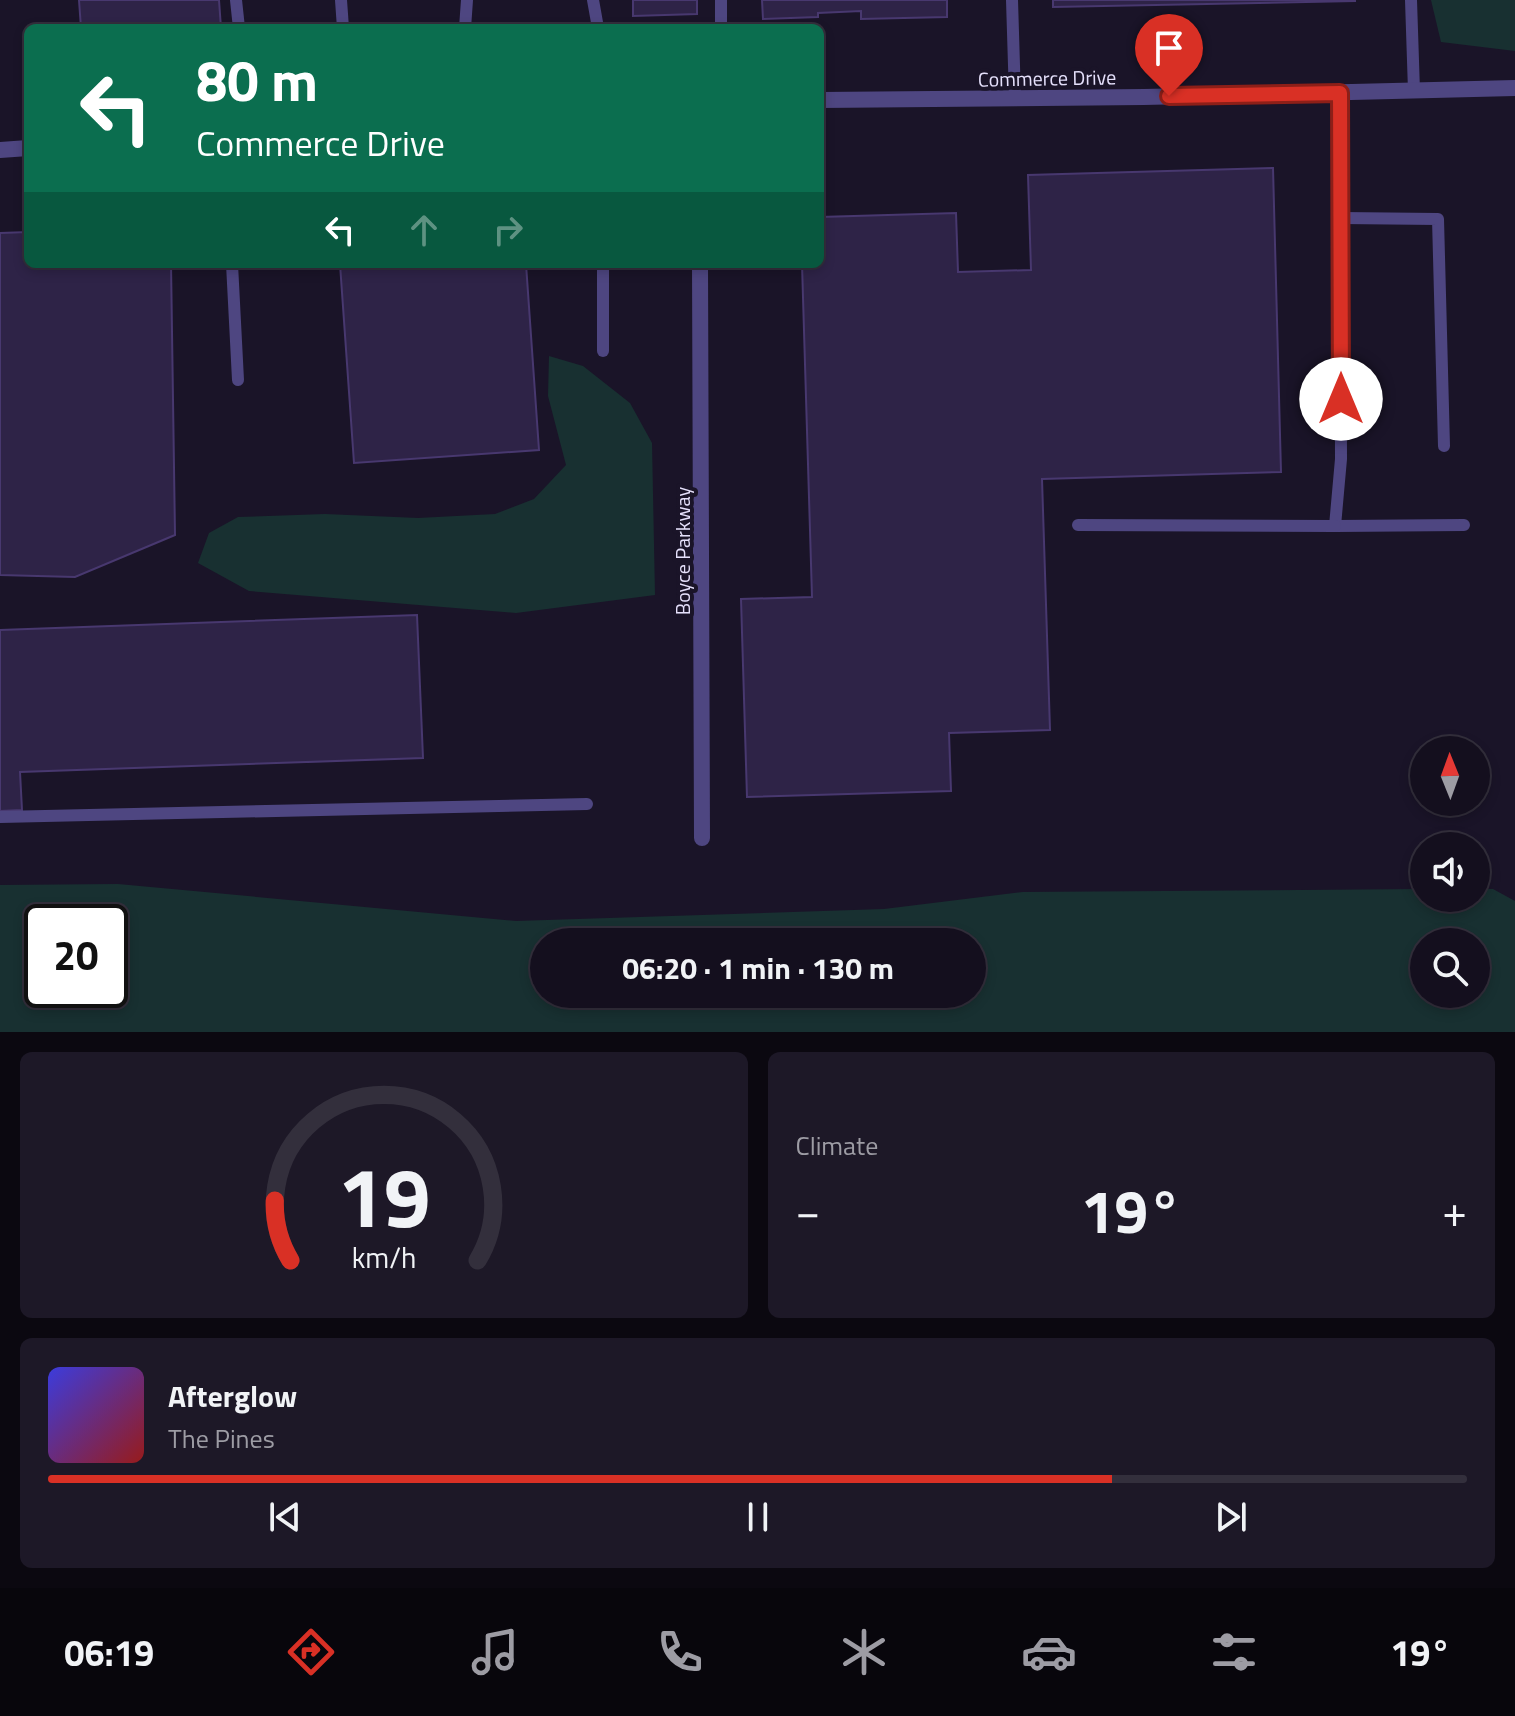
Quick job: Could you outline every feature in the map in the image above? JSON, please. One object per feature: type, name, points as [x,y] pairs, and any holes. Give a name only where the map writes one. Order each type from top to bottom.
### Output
[{"type":"street","name":"Commerce Drive","points":[[824,100],[1515,88]]},
{"type":"street","points":[[0,150],[24,148]]},
{"type":"street","name":"Boyce Parkway","points":[[700,268],[702,838]]},
{"type":"lane","points":[[236,0],[239,24]]},
{"type":"lane","points":[[341,0],[343,24]]},
{"type":"lane","points":[[465,24],[467,0]]},
{"type":"lane","points":[[593,0],[597,24]]},
{"type":"lane","points":[[721,0],[721,24]]},
{"type":"lane","points":[[1012,0],[1015,98]]},
{"type":"lane","points":[[1411,0],[1414,91]]},
{"type":"lane","points":[[1335,526],[1341,459],[1340,93]]},
{"type":"lane","points":[[1341,218],[1438,219],[1444,446]]},
{"type":"lane","points":[[232,268],[238,380]]},
{"type":"lane","points":[[603,268],[603,351]]},
{"type":"lane","points":[[1078,525],[1464,525]]},
{"type":"lane","points":[[0,817],[587,804]]},
{"type":"green space","points":[[1431,0],[1515,0],[1515,51],[1441,42]]},
{"type":"green space","points":[[549,356],[583,366],[630,403],[652,443],[655,595],[516,613],[249,591],[198,563],[209,533],[238,517],[325,514],[418,518],[495,514],[534,499],[566,465],[548,396]]},
{"type":"green space","points":[[118,884],[516,921],[884,909],[1023,892],[1410,889],[1410,912],[1490,912],[1490,889],[1515,901],[1515,1032],[0,1032],[0,885]]},
{"type":"building","points":[[79,0],[219,0],[221,24],[81,24]]},
{"type":"building","points":[[633,0],[697,0],[697,14],[633,16]]},
{"type":"building","points":[[762,0],[947,0],[947,17],[861,19],[861,11],[818,13],[818,17],[763,19]]},
{"type":"building","points":[[1053,0],[1355,0],[1355,1],[1053,7]]},
{"type":"building","points":[[1273,168],[1281,472],[1042,479],[1050,730],[949,733],[951,791],[747,797],[741,599],[812,597],[802,268],[824,268],[824,217],[956,213],[958,272],[1031,270],[1028,175]]},
{"type":"building","points":[[24,232],[24,268],[171,268],[175,535],[75,577],[0,575],[0,233]]},
{"type":"building","points":[[340,268],[526,268],[539,450],[354,463]]},
{"type":"building","points":[[417,615],[423,758],[20,772],[22,810],[0,811],[0,630]]},
{"type":"route","points":[[1169,96],[1340,93],[1341,399]]}]
